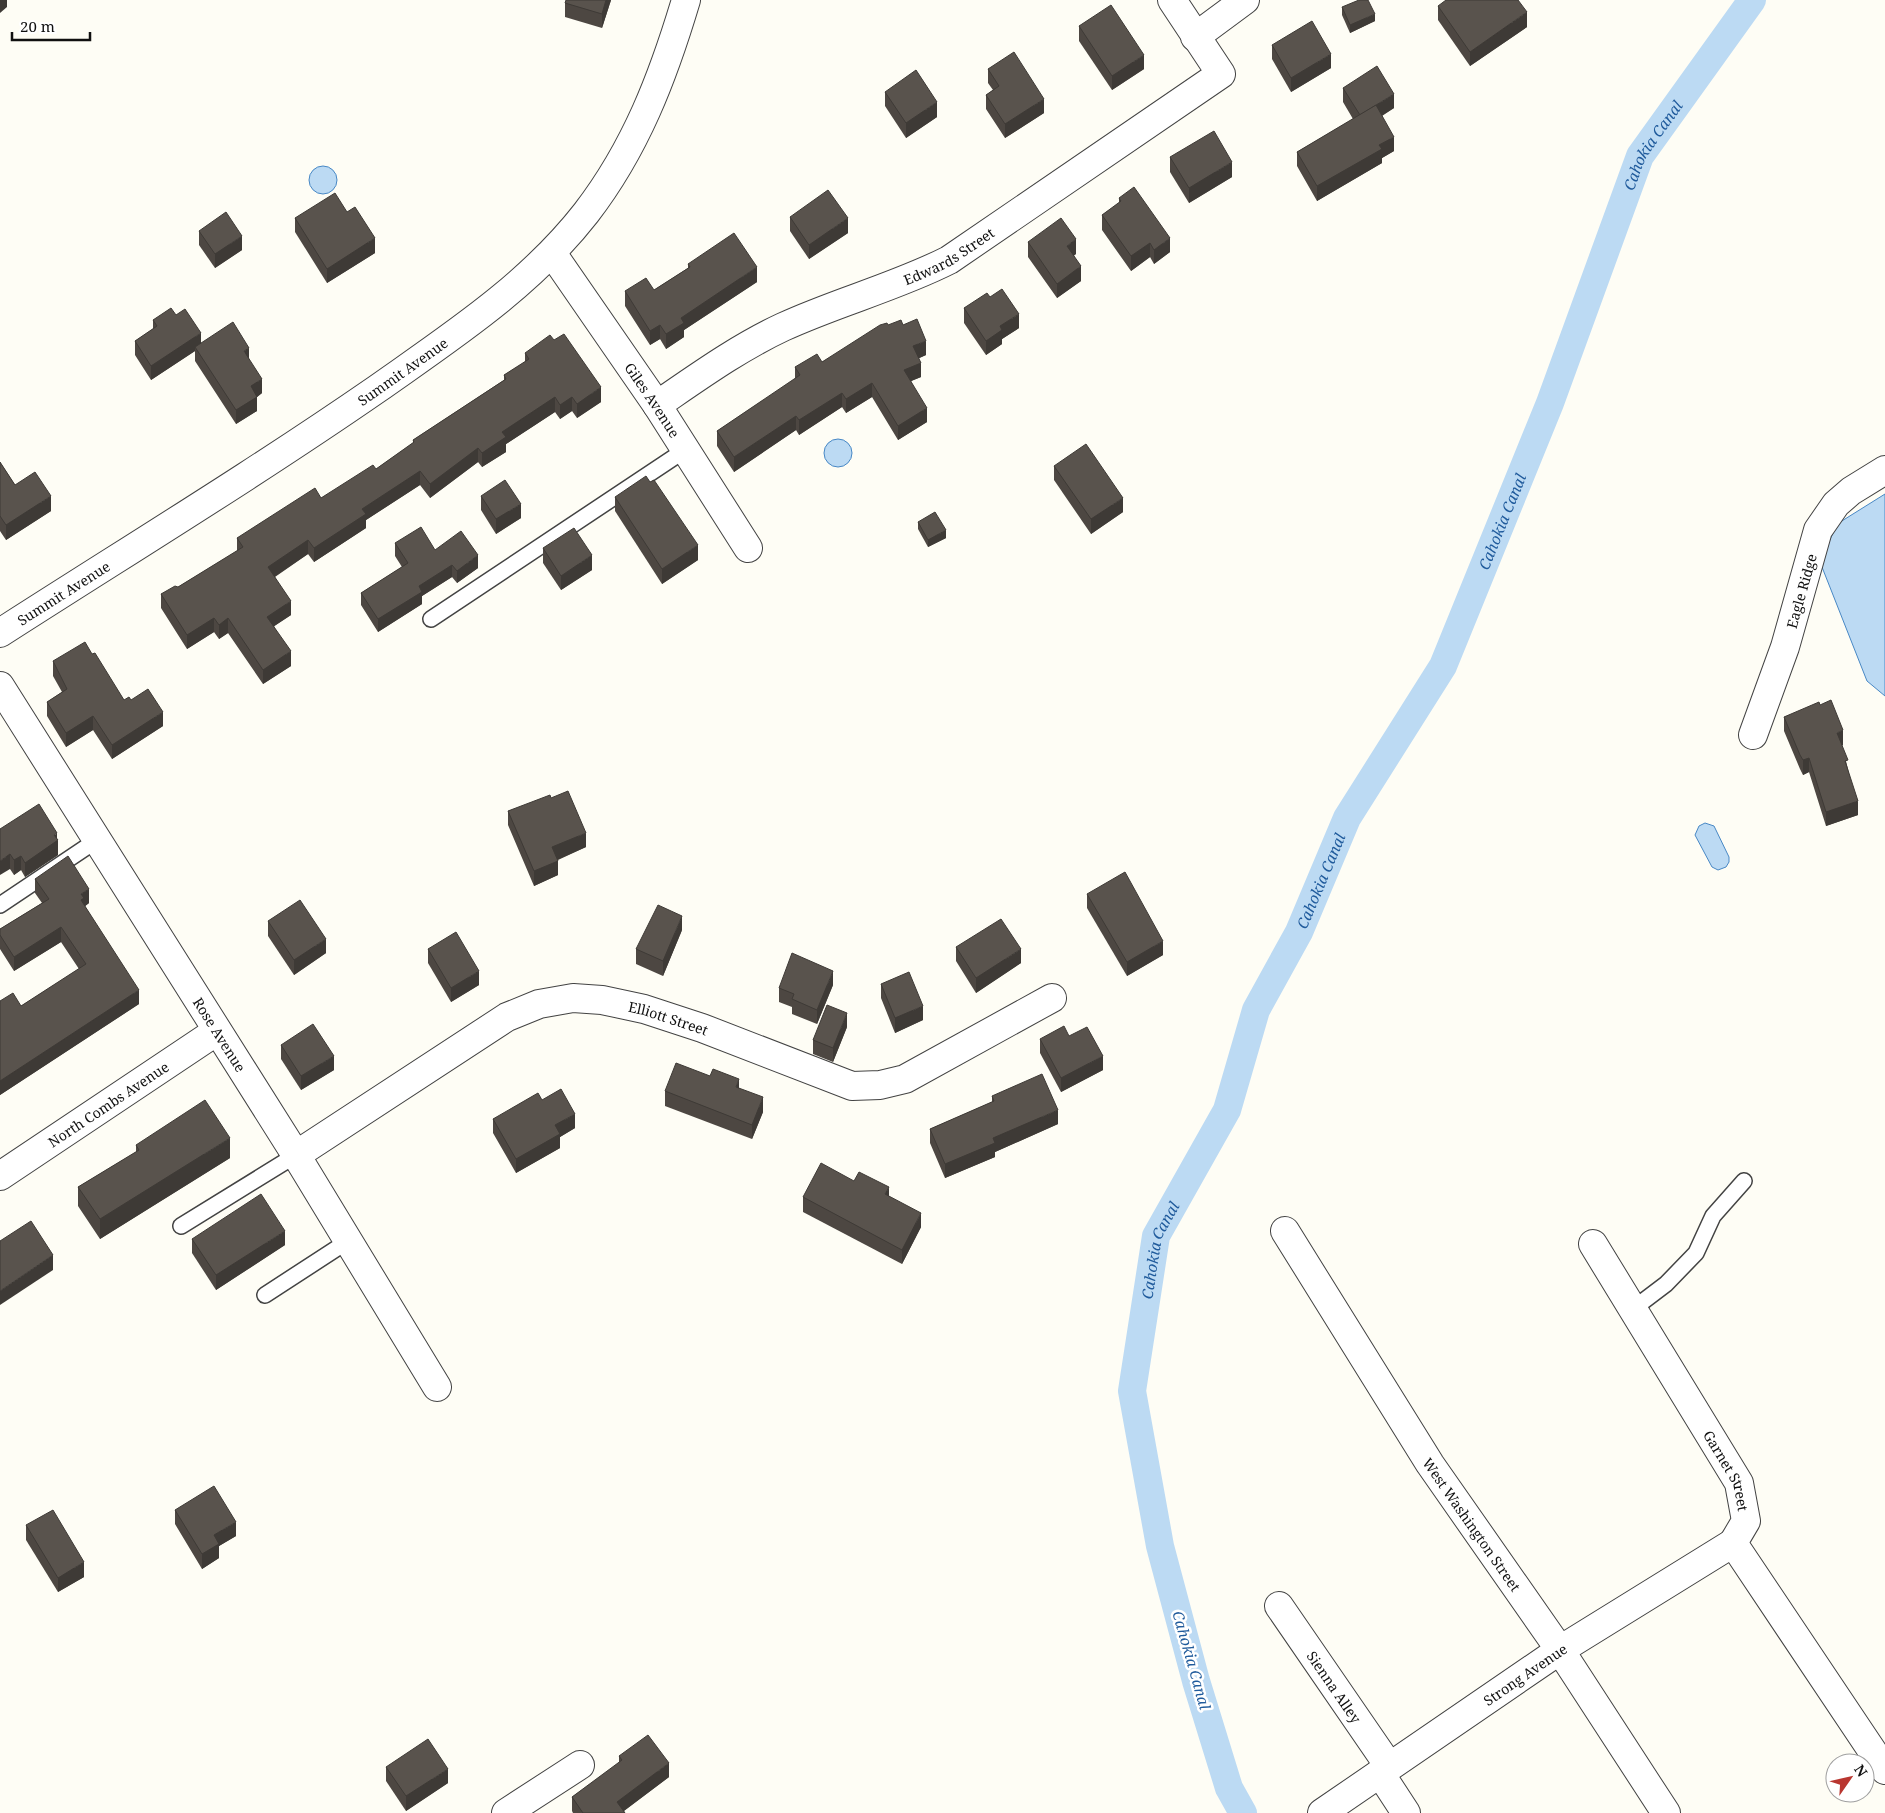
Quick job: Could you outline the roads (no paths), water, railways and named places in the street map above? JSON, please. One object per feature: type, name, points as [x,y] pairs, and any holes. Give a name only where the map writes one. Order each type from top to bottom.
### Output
[{"type":"street","name":"Summit Avenue","points":[[0,632],[332,420],[479,318],[529,276],[587,212],[623,158],[648,110],[668,60],[686,0]]},
{"type":"street","points":[[1172,0],[1195,37],[1245,0]]},
{"type":"street","name":"Edwards Street","points":[[657,405],[725,359],[783,328],[844,302],[914,278],[949,260],[1221,74],[1195,37]]},
{"type":"street","name":"Giles Avenue","points":[[552,252],[657,405],[748,548]]},
{"type":"street","name":"Eagle Ridge","points":[[1753,735],[1786,648],[1818,530],[1836,504],[1851,491],[1885,470]]},
{"type":"street","name":"Rose Avenue","points":[[0,686],[296,1155],[437,1387]]},
{"type":"street","name":"Elliott Street","points":[[296,1155],[508,1017],[553,1000],[573,998],[602,1000],[644,1009],[702,1028],[852,1086],[880,1085],[905,1079],[1052,998]]},
{"type":"street","name":"North Combs Avenue","points":[[0,1176],[217,1031]]},
{"type":"street","name":"West Washington Street","points":[[1285,1232],[1430,1464],[1560,1650],[1666,1813]]},
{"type":"street","name":"Garnet Street","points":[[1593,1244],[1739,1482],[1746,1521],[1733,1543]]},
{"type":"street","points":[[1733,1543],[1885,1770]]},
{"type":"street","name":"Strong Avenue","points":[[1322,1813],[1560,1650],[1733,1543]]},
{"type":"street","name":"Sienna Alley","points":[[1279,1606],[1385,1770],[1406,1813]]},
{"type":"street","points":[[506,1813],[580,1766]]},
{"type":"lane","points":[[431,619],[685,450]]},
{"type":"lane","points":[[0,905],[97,840]]},
{"type":"lane","points":[[181,1226],[296,1155]]},
{"type":"lane","points":[[1633,1309],[1666,1284],[1696,1253],[1713,1216],[1744,1181]]},
{"type":"lane","points":[[265,1295],[348,1241]]},
{"type":"water","points":[[323,166],[333,170],[337,180],[333,190],[323,194],[313,190],[309,180],[313,170]]},
{"type":"water","points":[[838,439],[848,443],[852,453],[848,463],[838,467],[828,463],[824,453],[828,443]]},
{"type":"water","points":[[1885,494],[1885,696],[1867,681],[1820,562],[1837,524]]},
{"type":"water","points":[[1705,823],[1714,826],[1729,857],[1726,867],[1718,870],[1712,867],[1695,835],[1699,826]]},
{"type":"waterway","name":"Cahokia Canal","points":[[1243,1813],[1229,1788],[1196,1681],[1160,1546],[1132,1391],[1156,1236],[1227,1110],[1256,1010],[1299,932],[1347,818],[1443,666],[1550,403],[1640,156],[1752,0]]}]
